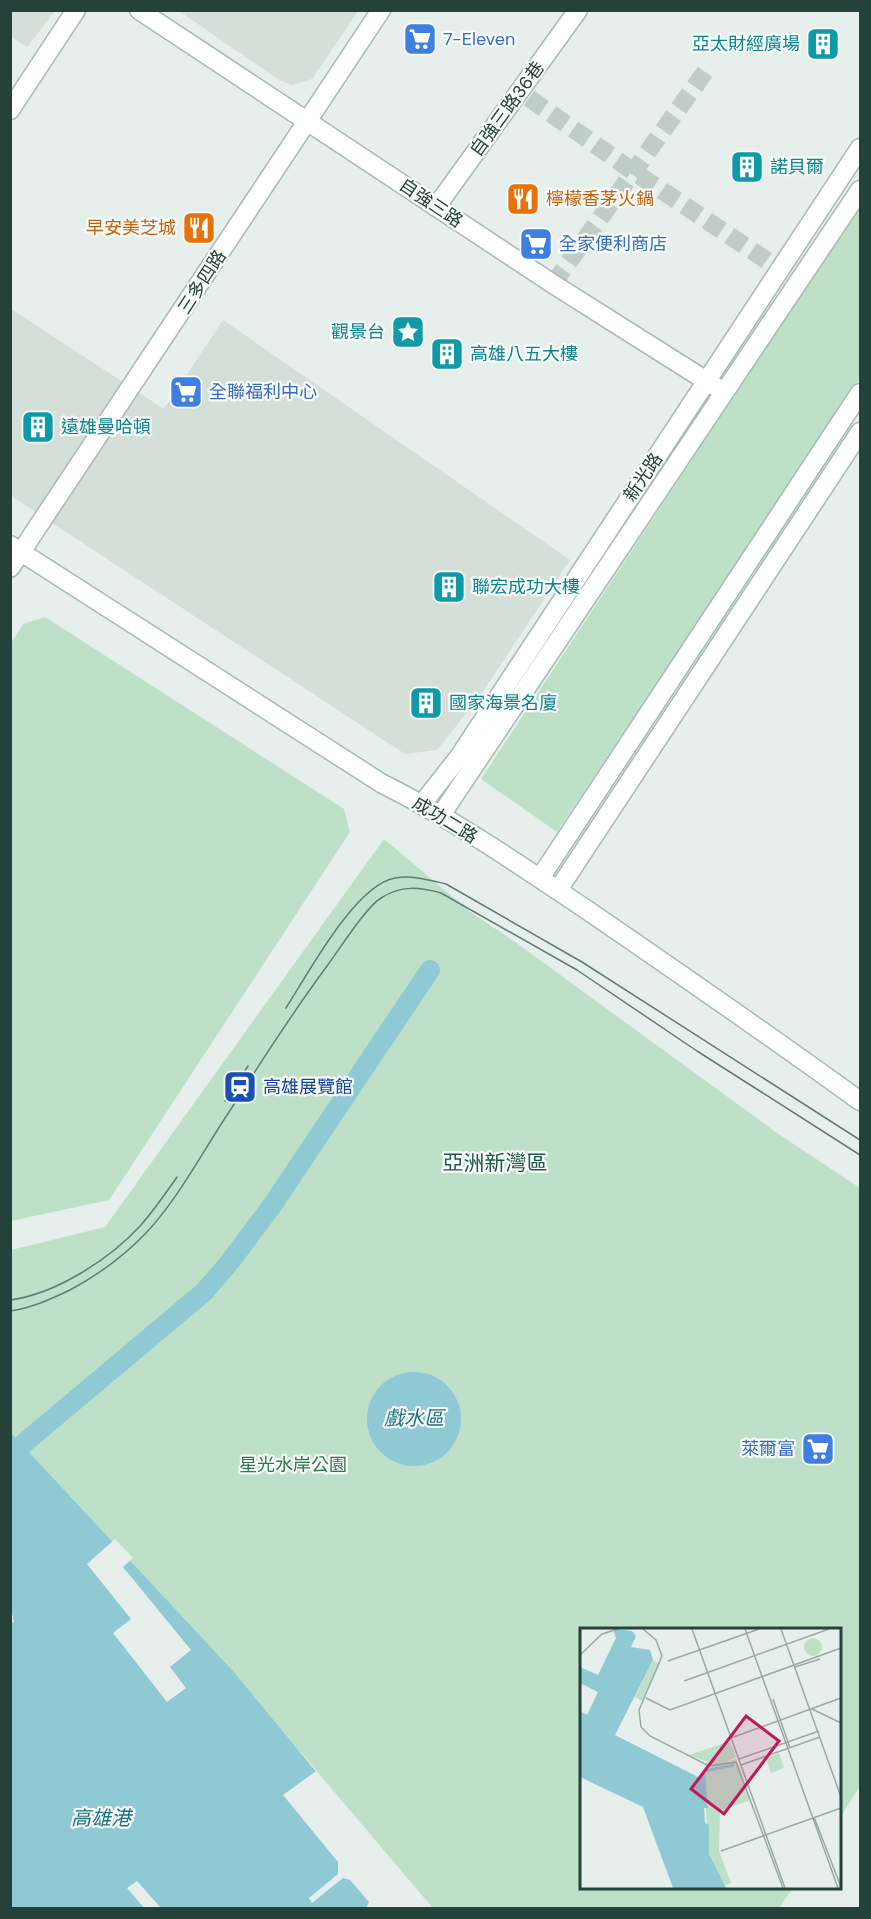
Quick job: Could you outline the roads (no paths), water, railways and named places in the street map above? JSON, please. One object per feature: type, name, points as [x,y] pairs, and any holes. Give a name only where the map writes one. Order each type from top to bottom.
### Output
[{"type":"street","points":[[10,110],[76,10]]},
{"type":"street","name":"自強三路","points":[[139,10],[553,284],[725,393]]},
{"type":"street","name":"三多四路","points":[[10,568],[16,549],[61,495],[381,10]]},
{"type":"street","name":"自強三路36巷","points":[[436,207],[578,10]]},
{"type":"street","name":"新光路","points":[[422,804],[459,757],[861,148]]},
{"type":"street","name":"新光路","points":[[441,815],[861,190]]},
{"type":"street","points":[[540,878],[861,393]]},
{"type":"street","points":[[558,890],[861,432]]},
{"type":"street","name":"成功二路","points":[[16,549],[381,783],[441,815],[540,878],[861,1101]]},
{"type":"water","name":"戲水區","points":[[414,1372],[432,1376],[447,1386],[457,1401],[461,1419],[457,1437],[447,1452],[432,1462],[414,1466],[396,1462],[381,1452],[371,1437],[367,1419],[371,1401],[381,1386],[396,1376]]},
{"type":"water","name":"高雄港","points":[[11,1433],[232,1670],[433,1908],[11,1908],[10,1623],[14,1622],[10,1604]]},
{"type":"waterway","points":[[23,1444],[204,1292],[229,1263],[271,1207],[430,970]]},
{"type":"tunnel","points":[[553,284],[710,65]]},
{"type":"tunnel","points":[[529,98],[634,172],[781,270]]},
{"type":"tram line","points":[[286,1008],[334,933],[364,896],[380,884],[395,878],[433,881],[446,884],[582,962],[860,1140]]},
{"type":"tram line","points":[[10,1311],[41,1303],[70,1290],[120,1257],[146,1233],[180,1189],[278,1036],[353,929],[381,898],[403,889],[425,889],[441,893],[577,970],[697,1051],[860,1155]]},
{"type":"tram line","points":[[225,1101],[248,1066]]},
{"type":"tram line","points":[[10,1300],[46,1291],[98,1262],[141,1225],[177,1177]]},
{"type":"place","name":"7-Eleven","points":[[420,39]]},
{"type":"place","name":"亞太財經廣場","points":[[823,44]]},
{"type":"place","name":"諾貝爾","points":[[747,167]]},
{"type":"place","name":"檸檬香茅火鍋","points":[[523,199]]},
{"type":"place","name":"早安美芝城","points":[[199,228]]},
{"type":"place","name":"全家便利商店","points":[[536,244]]},
{"type":"place","name":"觀景台","points":[[408,332]]},
{"type":"place","name":"高雄八五大樓","points":[[447,354]]},
{"type":"place","name":"全聯福利中心","points":[[186,392]]},
{"type":"place","name":"遠雄曼哈頓","points":[[38,427]]},
{"type":"place","name":"聯宏成功大樓","points":[[449,587]]},
{"type":"place","name":"國家海景名廈","points":[[426,703]]},
{"type":"place","name":"高雄展覽館","points":[[240,1087]]},
{"type":"place","name":"萊爾富","points":[[818,1449]]},
{"type":"district","name":"亞洲新灣區","points":[[495,1163]]},
{"type":"park label","name":"星光水岸公園","points":[[293,1465]]}]
